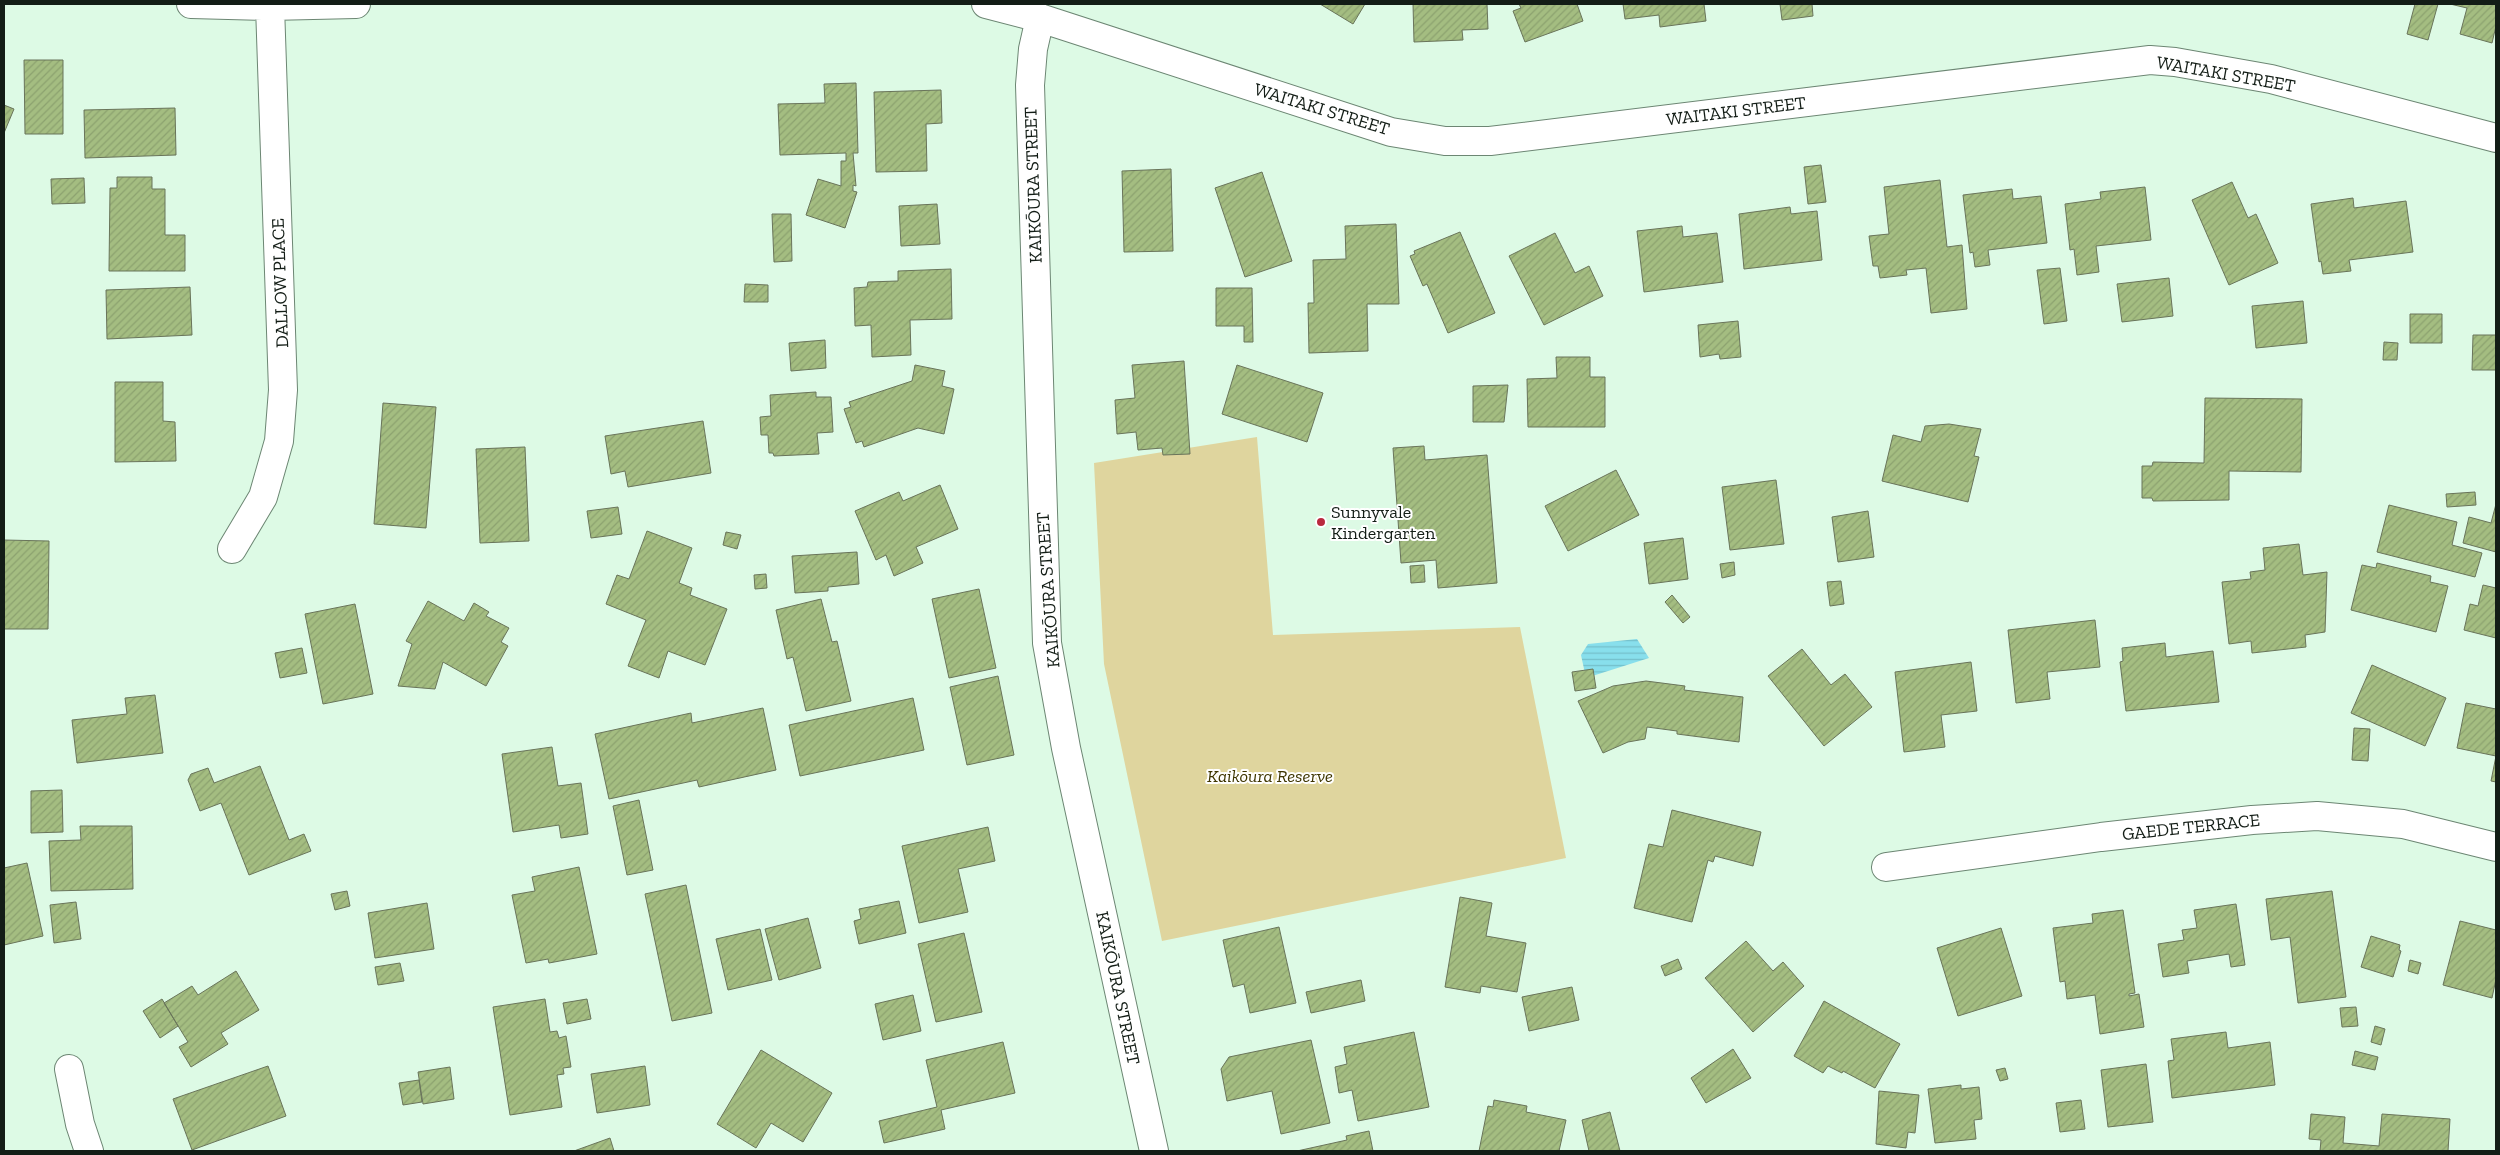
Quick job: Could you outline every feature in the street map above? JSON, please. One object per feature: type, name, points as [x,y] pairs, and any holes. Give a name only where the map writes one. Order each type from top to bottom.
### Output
[{"type":"street","points":[[191,4],[270,6],[356,4]]},
{"type":"street","name":"WAITAKI STREET","points":[[986,4],[1040,18],[1391,132],[1445,141],[1490,141],[2150,60],[2175,62],[2271,79],[2496,138]]},
{"type":"street","name":"DALLOW PLACE","points":[[232,549],[263,496],[279,441],[283,390],[270,6]]},
{"type":"street","name":"KAIKŌURA STREET","points":[[1040,18],[1033,49],[1030,85],[1047,643],[1066,748],[1154,1151]]},
{"type":"street","name":"GAEDE TERRACE","points":[[1886,867],[2101,837],[2252,820],[2316,816],[2403,824],[2496,847]]},
{"type":"street","points":[[69,1069],[80,1124],[89,1151]]},
{"type":"green space","name":"Kaikōura Reserve","points":[[1257,437],[1273,635],[1520,627],[1566,858],[1162,941],[1104,664],[1094,463]]},
{"type":"water","points":[[1637,639],[1649,658],[1586,678],[1581,655],[1588,644]]},
{"type":"building","points":[[1320,4],[1365,4],[1353,24]]},
{"type":"building","points":[[1413,4],[1487,4],[1488,29],[1462,30],[1463,40],[1414,42]]},
{"type":"building","points":[[1519,4],[1577,4],[1583,21],[1525,42],[1513,11],[1521,8]]},
{"type":"building","points":[[1623,4],[1704,4],[1706,21],[1660,27],[1659,15],[1625,19]]},
{"type":"building","points":[[1780,4],[1812,4],[1813,16],[1782,20]]},
{"type":"building","points":[[2415,4],[2438,4],[2428,40],[2407,34]]},
{"type":"building","points":[[2450,4],[2496,4],[2496,26],[2492,43],[2460,34],[2467,8]]},
{"type":"building","points":[[24,60],[63,60],[63,134],[25,134]]},
{"type":"building","points":[[856,83],[858,153],[853,153],[856,186],[853,185],[853,191],[857,192],[845,228],[806,215],[818,179],[841,186],[841,161],[846,161],[846,153],[780,155],[778,104],[825,103],[824,84]]},
{"type":"building","points":[[941,90],[942,123],[926,124],[927,171],[876,172],[874,92]]},
{"type":"building","points":[[4,105],[14,109],[4,133]]},
{"type":"building","points":[[175,108],[176,155],[85,158],[84,110]]},
{"type":"building","points":[[1821,165],[1826,202],[1808,204],[1804,167]]},
{"type":"building","points":[[1171,169],[1173,251],[1124,252],[1122,171]]},
{"type":"building","points":[[1262,172],[1292,261],[1245,277],[1215,188]]},
{"type":"building","points":[[117,177],[152,177],[152,189],[165,189],[165,235],[185,235],[185,271],[109,271],[110,188],[117,188]]},
{"type":"building","points":[[84,178],[85,203],[52,204],[51,179]]},
{"type":"building","points":[[1940,180],[1947,247],[1962,245],[1967,309],[1931,313],[1926,268],[1906,270],[1907,275],[1880,278],[1878,266],[1873,266],[1869,236],[1889,234],[1884,187]]},
{"type":"building","points":[[2232,182],[2248,218],[2256,214],[2278,263],[2229,285],[2192,200]]},
{"type":"building","points":[[2145,187],[2151,240],[2096,246],[2099,272],[2077,275],[2074,249],[2070,250],[2065,204],[2101,199],[2100,192]]},
{"type":"building","points":[[2012,189],[2013,199],[2041,196],[2047,243],[1988,250],[1990,265],[1975,267],[1973,252],[1970,253],[1963,195]]},
{"type":"building","points":[[2353,198],[2354,208],[2406,201],[2413,252],[2349,260],[2351,271],[2323,274],[2321,261],[2319,262],[2311,204]]},
{"type":"building","points":[[937,204],[940,244],[901,246],[899,206]]},
{"type":"building","points":[[1790,207],[1791,214],[1817,211],[1822,260],[1744,269],[1739,214]]},
{"type":"building","points":[[772,214],[791,214],[792,261],[774,262]]},
{"type":"building","points":[[1396,224],[1399,304],[1367,304],[1368,351],[1309,353],[1308,303],[1314,303],[1313,260],[1346,259],[1345,226]]},
{"type":"building","points":[[1682,226],[1683,237],[1717,233],[1723,282],[1644,292],[1637,231]]},
{"type":"building","points":[[1460,232],[1495,313],[1448,333],[1427,284],[1423,286],[1410,256],[1415,254],[1414,251]]},
{"type":"building","points":[[1555,233],[1575,273],[1589,266],[1603,296],[1544,325],[1509,256]]},
{"type":"building","points":[[2060,268],[2067,321],[2044,324],[2037,270]]},
{"type":"building","points":[[951,269],[952,319],[910,320],[911,355],[872,357],[871,325],[855,326],[854,288],[867,287],[868,282],[898,281],[898,271]]},
{"type":"building","points":[[2169,278],[2173,316],[2122,322],[2117,284]]},
{"type":"building","points":[[745,284],[768,285],[768,302],[744,302]]},
{"type":"building","points":[[190,287],[192,335],[107,339],[106,290]]},
{"type":"building","points":[[1216,288],[1252,288],[1253,342],[1244,342],[1244,326],[1216,326]]},
{"type":"building","points":[[2303,301],[2307,343],[2256,348],[2252,306]]},
{"type":"building","points":[[2410,314],[2442,314],[2442,343],[2410,343]]},
{"type":"building","points":[[1738,321],[1741,357],[1720,359],[1719,354],[1700,357],[1698,325]]},
{"type":"building","points":[[2473,335],[2496,335],[2496,370],[2472,370]]},
{"type":"building","points":[[825,340],[826,368],[791,371],[789,343]]},
{"type":"building","points":[[2384,342],[2398,343],[2397,360],[2383,360]]},
{"type":"building","points":[[1556,357],[1590,357],[1590,377],[1605,377],[1605,427],[1528,427],[1527,379],[1557,378]]},
{"type":"building","points":[[1184,361],[1190,454],[1163,455],[1162,448],[1138,450],[1136,432],[1117,434],[1115,400],[1135,398],[1132,365]]},
{"type":"building","points":[[915,365],[945,371],[942,386],[954,389],[944,434],[918,428],[864,447],[862,441],[856,443],[844,409],[851,407],[849,402],[912,381]]},
{"type":"building","points":[[1237,365],[1323,393],[1307,442],[1222,414]]},
{"type":"building","points":[[115,382],[163,382],[163,421],[175,422],[176,461],[115,462]]},
{"type":"building","points":[[1508,385],[1504,422],[1473,422],[1473,386]]},
{"type":"building","points":[[816,392],[816,397],[831,397],[833,432],[817,433],[819,454],[774,456],[773,453],[769,453],[768,435],[761,435],[760,417],[771,416],[770,395]]},
{"type":"building","points":[[2205,398],[2302,399],[2301,472],[2229,471],[2229,500],[2153,501],[2152,498],[2142,498],[2142,466],[2152,466],[2153,462],[2204,463]]},
{"type":"building","points":[[383,403],[436,407],[426,528],[374,524]]},
{"type":"building","points":[[703,421],[711,473],[628,487],[625,471],[611,474],[605,436]]},
{"type":"building","points":[[1949,424],[1981,429],[1974,456],[1979,457],[1968,502],[1882,481],[1893,435],[1921,442],[1925,426]]},
{"type":"building","points":[[1424,446],[1425,460],[1487,455],[1497,583],[1438,588],[1436,560],[1401,563],[1393,448]]},
{"type":"building","points":[[525,447],[529,541],[480,543],[476,449]]},
{"type":"building","points":[[1616,470],[1639,515],[1568,551],[1545,506]]},
{"type":"building","points":[[1776,480],[1784,544],[1730,550],[1722,487]]},
{"type":"building","points":[[940,485],[958,529],[916,547],[923,563],[894,576],[886,555],[876,560],[855,511],[899,492],[903,501]]},
{"type":"building","points":[[2475,492],[2476,505],[2447,507],[2446,494]]},
{"type":"building","points":[[2496,504],[2496,552],[2463,543],[2469,517],[2491,523]]},
{"type":"building","points":[[2389,505],[2457,522],[2452,545],[2482,553],[2475,577],[2377,552]]},
{"type":"building","points":[[618,507],[622,534],[591,538],[587,511]]},
{"type":"building","points":[[1868,511],[1874,557],[1838,562],[1832,517]]},
{"type":"building","points":[[647,531],[692,548],[679,583],[692,588],[690,595],[727,609],[705,665],[668,651],[659,678],[628,666],[646,620],[606,604],[617,575],[629,579]]},
{"type":"building","points":[[726,532],[741,535],[737,549],[723,545]]},
{"type":"building","points":[[1683,538],[1688,579],[1649,584],[1644,543]]},
{"type":"building","points":[[4,540],[49,541],[48,629],[4,629]]},
{"type":"building","points":[[2299,544],[2303,575],[2327,572],[2325,632],[2305,635],[2306,647],[2252,653],[2251,641],[2229,644],[2222,582],[2251,579],[2250,572],[2265,570],[2263,548]]},
{"type":"building","points":[[857,552],[859,584],[828,587],[828,591],[795,593],[792,556]]},
{"type":"building","points":[[1734,562],[1735,575],[1722,578],[1720,564]]},
{"type":"building","points":[[2377,563],[2431,576],[2430,582],[2448,586],[2436,632],[2351,610],[2362,565],[2376,568]]},
{"type":"building","points":[[1424,565],[1425,582],[1411,583],[1410,566]]},
{"type":"building","points":[[766,574],[767,588],[755,589],[754,575]]},
{"type":"building","points":[[1841,581],[1844,604],[1830,606],[1827,582]]},
{"type":"building","points":[[2483,585],[2496,588],[2496,638],[2464,630],[2470,604],[2478,606]]},
{"type":"building","points":[[979,589],[996,668],[949,678],[932,599]]},
{"type":"building","points":[[1672,595],[1690,617],[1683,623],[1665,602]]},
{"type":"building","points":[[821,599],[832,642],[837,641],[851,701],[806,711],[793,657],[787,659],[776,610]]},
{"type":"building","points":[[428,601],[464,621],[474,603],[489,612],[486,616],[509,628],[501,642],[508,646],[486,686],[443,662],[435,689],[398,686],[412,644],[406,641]]},
{"type":"building","points":[[355,604],[373,694],[323,704],[305,614]]},
{"type":"building","points":[[2095,620],[2100,667],[2047,672],[2050,699],[2016,703],[2008,630]]},
{"type":"building","points":[[2165,643],[2166,657],[2213,651],[2219,702],[2126,711],[2120,662],[2123,661],[2122,648]]},
{"type":"building","points":[[302,648],[307,673],[280,678],[275,653]]},
{"type":"building","points":[[1802,649],[1831,685],[1845,674],[1872,707],[1824,746],[1768,676]]},
{"type":"building","points":[[1971,662],[1977,711],[1941,715],[1945,747],[1904,752],[1895,672]]},
{"type":"building","points":[[2372,665],[2446,698],[2425,746],[2351,713]]},
{"type":"building","points":[[1593,669],[1596,688],[1575,691],[1572,672]]},
{"type":"building","points":[[998,676],[1014,755],[967,765],[950,687]]},
{"type":"building","points":[[1646,681],[1685,686],[1684,690],[1743,697],[1739,742],[1677,734],[1677,731],[1647,727],[1645,739],[1628,742],[1603,753],[1578,701],[1613,686]]},
{"type":"building","points":[[155,695],[163,753],[77,763],[72,720],[127,714],[125,698]]},
{"type":"building","points":[[913,698],[924,750],[800,776],[789,725]]},
{"type":"building","points":[[2466,703],[2496,709],[2496,756],[2457,748]]},
{"type":"building","points":[[763,708],[776,770],[699,787],[697,780],[609,799],[595,734],[691,713],[692,723]]},
{"type":"building","points":[[2354,728],[2370,729],[2368,761],[2352,760]]},
{"type":"building","points":[[552,747],[558,786],[581,783],[588,834],[561,838],[559,825],[513,832],[502,754]]},
{"type":"building","points":[[2496,756],[2496,782],[2491,781]]},
{"type":"building","points":[[260,766],[289,840],[304,834],[311,851],[249,875],[221,803],[200,811],[188,780],[191,774],[208,768],[214,783]]},
{"type":"building","points":[[62,790],[63,832],[31,833],[31,791]]},
{"type":"building","points":[[639,800],[653,870],[627,875],[613,806]]},
{"type":"building","points":[[1672,810],[1761,832],[1753,866],[1715,856],[1713,862],[1708,860],[1692,922],[1634,908],[1649,844],[1663,847]]},
{"type":"building","points":[[80,826],[132,826],[133,889],[51,891],[49,841],[81,840]]},
{"type":"building","points":[[988,827],[995,861],[958,869],[968,912],[919,923],[902,846]]},
{"type":"building","points":[[27,863],[43,936],[4,945],[4,868]]},
{"type":"building","points":[[579,867],[597,954],[549,963],[548,959],[526,963],[512,895],[535,891],[532,877]]},
{"type":"building","points":[[686,885],[712,1013],[672,1021],[645,894]]},
{"type":"building","points":[[347,891],[350,906],[335,910],[331,894]]},
{"type":"building","points":[[2332,891],[2346,997],[2298,1003],[2290,937],[2271,940],[2266,899]]},
{"type":"building","points":[[1460,897],[1492,903],[1486,936],[1526,943],[1517,992],[1481,986],[1480,993],[1445,987]]},
{"type":"building","points":[[899,901],[906,933],[859,944],[854,921],[861,919],[859,909]]},
{"type":"building","points":[[76,902],[81,939],[54,943],[50,905]]},
{"type":"building","points":[[427,903],[434,949],[375,958],[368,913]]},
{"type":"building","points":[[2236,904],[2245,965],[2231,967],[2229,954],[2187,961],[2189,973],[2163,977],[2158,944],[2184,940],[2182,930],[2197,928],[2194,910]]},
{"type":"building","points":[[2123,910],[2135,993],[2129,994],[2129,996],[2139,994],[2144,1027],[2100,1034],[2095,995],[2067,999],[2065,981],[2060,982],[2053,928],[2093,923],[2092,914]]},
{"type":"building","points":[[808,918],[821,968],[779,980],[765,929]]},
{"type":"building","points":[[2460,921],[2496,930],[2496,979],[2492,998],[2443,985]]},
{"type":"building","points":[[1279,927],[1296,1003],[1250,1013],[1244,984],[1233,987],[1223,940]]},
{"type":"building","points":[[2001,928],[2022,996],[1958,1016],[1937,948]]},
{"type":"building","points":[[760,929],[772,980],[728,990],[716,939]]},
{"type":"building","points":[[964,933],[982,1012],[936,1022],[918,944]]},
{"type":"building","points":[[2371,936],[2400,945],[2399,950],[2401,951],[2393,977],[2361,967]]},
{"type":"building","points":[[1746,941],[1773,971],[1783,962],[1804,986],[1753,1032],[1705,978]]},
{"type":"building","points":[[1678,959],[1682,969],[1665,976],[1661,966]]},
{"type":"building","points":[[2410,960],[2421,963],[2418,974],[2408,971]]},
{"type":"building","points":[[400,963],[404,981],[378,985],[375,967]]},
{"type":"building","points":[[236,971],[259,1010],[221,1033],[228,1044],[191,1067],[179,1047],[188,1042],[164,1003],[192,986],[198,995]]},
{"type":"building","points":[[1361,980],[1365,1001],[1311,1013],[1306,992]]},
{"type":"building","points":[[1572,987],[1579,1020],[1529,1031],[1522,997]]},
{"type":"building","points":[[913,995],[921,1031],[883,1040],[875,1004]]},
{"type":"building","points":[[162,999],[178,1026],[160,1038],[143,1011]]},
{"type":"building","points":[[545,999],[550,1032],[557,1031],[559,1038],[566,1036],[571,1067],[563,1068],[564,1074],[557,1075],[562,1107],[510,1115],[493,1007]]},
{"type":"building","points":[[587,999],[591,1019],[567,1024],[563,1003]]},
{"type":"building","points":[[1824,1001],[1900,1044],[1875,1088],[1843,1071],[1842,1073],[1828,1066],[1823,1073],[1794,1056]]},
{"type":"building","points":[[2356,1007],[2358,1026],[2342,1027],[2340,1008]]},
{"type":"building","points":[[2375,1026],[2385,1029],[2381,1045],[2371,1042]]},
{"type":"building","points":[[1414,1032],[1429,1107],[1358,1121],[1352,1090],[1339,1093],[1335,1067],[1347,1064],[1344,1047]]},
{"type":"building","points":[[2226,1032],[2228,1048],[2270,1042],[2275,1085],[2172,1098],[2168,1061],[2174,1060],[2171,1039]]},
{"type":"building","points":[[1311,1040],[1330,1123],[1281,1134],[1272,1091],[1227,1101],[1221,1069],[1229,1057]]},
{"type":"building","points":[[1003,1042],[1015,1093],[941,1110],[945,1129],[884,1143],[879,1121],[937,1107],[926,1060]]},
{"type":"building","points":[[1733,1049],[1751,1078],[1706,1103],[1691,1078]]},
{"type":"building","points":[[761,1050],[832,1093],[803,1142],[771,1123],[756,1148],[717,1124]]},
{"type":"building","points":[[2355,1051],[2378,1057],[2375,1070],[2352,1065]]},
{"type":"building","points":[[2146,1064],[2153,1122],[2108,1127],[2101,1070]]},
{"type":"building","points":[[268,1066],[286,1116],[192,1150],[173,1099]]},
{"type":"building","points":[[645,1066],[650,1105],[597,1113],[591,1074]]},
{"type":"building","points":[[450,1067],[454,1099],[423,1104],[418,1072]]},
{"type":"building","points":[[2005,1068],[2008,1079],[2000,1081],[1996,1070]]},
{"type":"building","points":[[419,1080],[422,1102],[403,1105],[399,1083]]},
{"type":"building","points":[[1961,1085],[1961,1089],[1979,1087],[1982,1119],[1974,1120],[1976,1139],[1935,1143],[1928,1089]]},
{"type":"building","points":[[1879,1091],[1919,1095],[1915,1133],[1908,1132],[1906,1148],[1876,1144]]},
{"type":"building","points":[[1494,1100],[1527,1106],[1526,1112],[1566,1120],[1559,1151],[1479,1151],[1488,1106],[1493,1107]]},
{"type":"building","points":[[2081,1100],[2085,1129],[2060,1132],[2056,1103]]},
{"type":"building","points":[[1610,1112],[1620,1151],[1589,1151],[1582,1120]]},
{"type":"building","points":[[2311,1114],[2345,1117],[2343,1143],[2379,1146],[2382,1114],[2450,1119],[2448,1151],[2320,1151],[2321,1140],[2309,1139]]},
{"type":"building","points":[[1369,1131],[1373,1151],[1297,1151],[1347,1140],[1346,1136]]},
{"type":"building","points":[[610,1138],[614,1151],[574,1151]]},
{"type":"place","name":"Sunnyvale Kindergarten","points":[[1321,522]]}]
